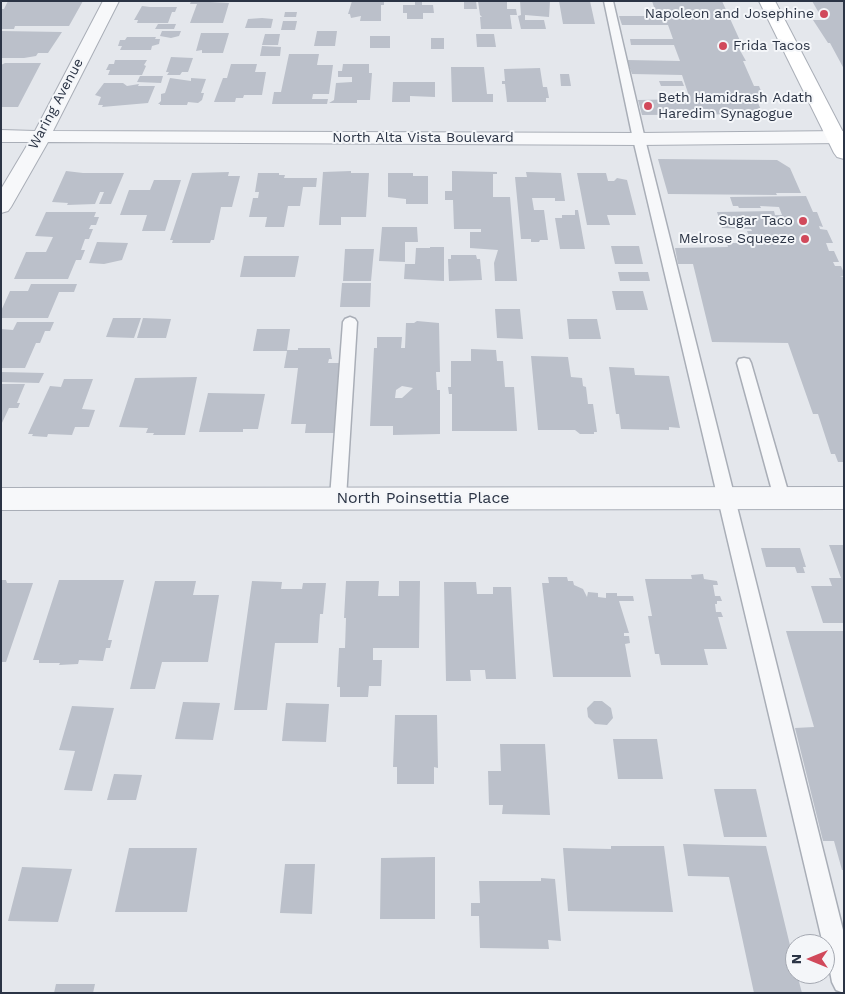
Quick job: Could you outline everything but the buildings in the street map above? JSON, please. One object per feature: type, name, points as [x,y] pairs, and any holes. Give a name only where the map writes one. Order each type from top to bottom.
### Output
[{"type":"main road","points":[[767,1],[841,142]]},
{"type":"street","name":"Waring Avenue","points":[[1,207],[41,137],[111,1]]},
{"type":"street","name":"North Alta Vista Boulevard","points":[[1,136],[639,139],[841,142]]},
{"type":"street","name":"North Poinsettia Place","points":[[1,499],[844,498]]},
{"type":"lane","points":[[608,1],[639,139],[844,982]]},
{"type":"lane","points":[[338,498],[350,322]]},
{"type":"lane","points":[[744,363],[782,498]]},
{"type":"place","name":"Napoleon and Josephine","points":[[824,14]]},
{"type":"place","name":"Frida Tacos","points":[[723,46]]},
{"type":"place","name":"Beth Hamidrash Adath Haredim Synagogue","points":[[648,106]]},
{"type":"place","name":"Sugar Taco","points":[[803,221]]},
{"type":"place","name":"Melrose Squeeze","points":[[805,239]]}]
